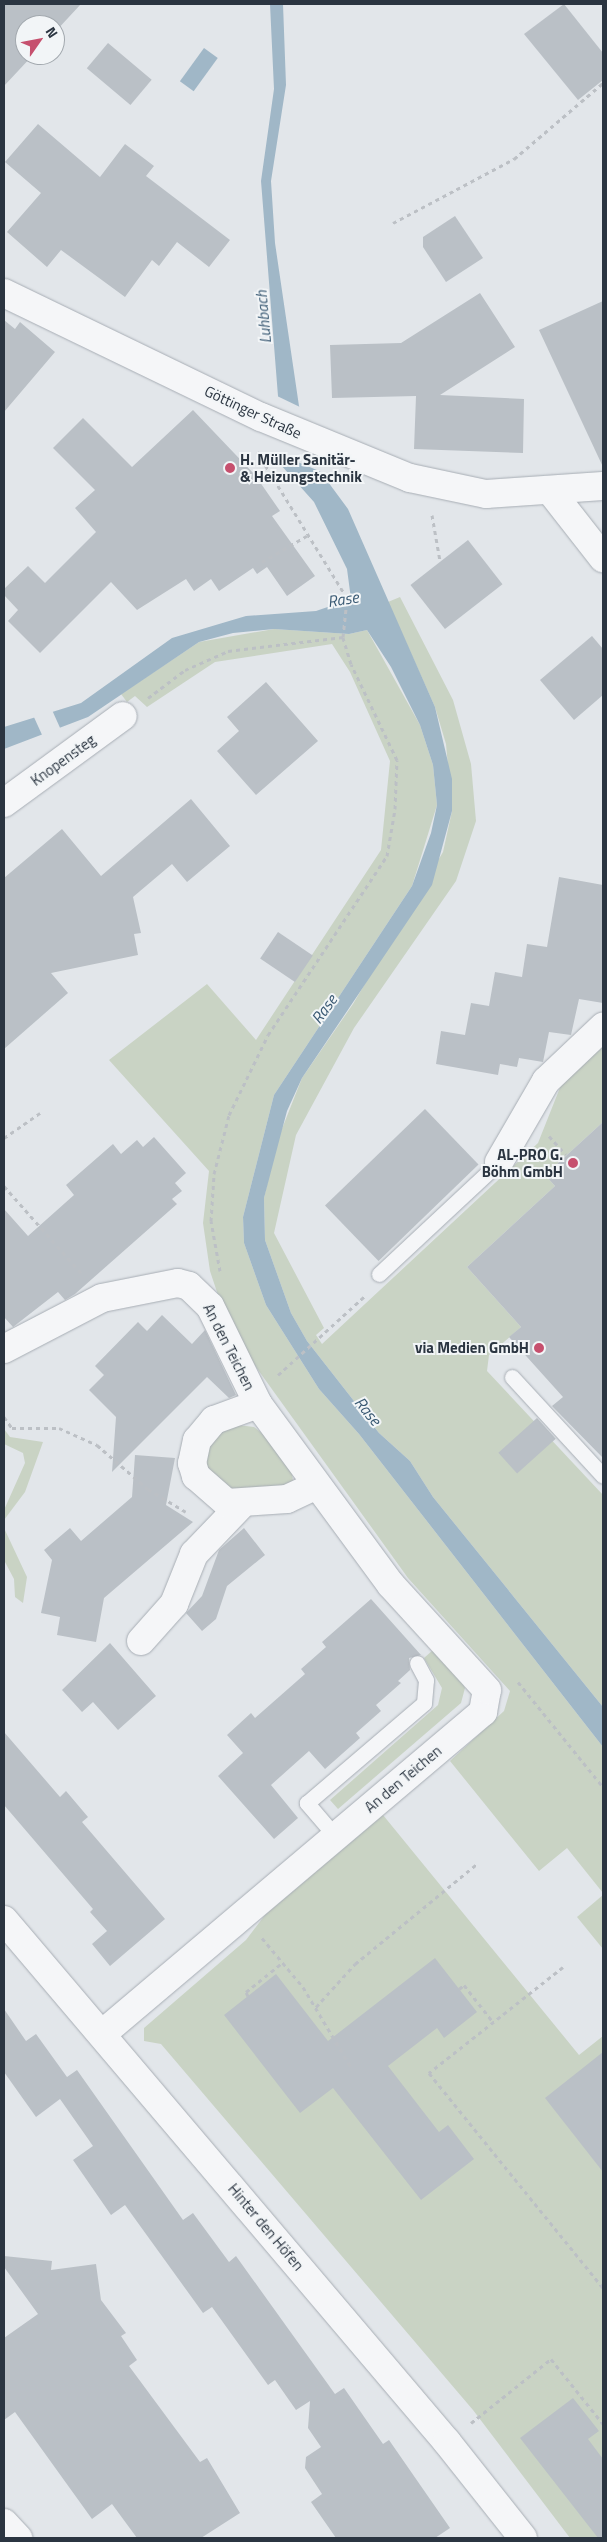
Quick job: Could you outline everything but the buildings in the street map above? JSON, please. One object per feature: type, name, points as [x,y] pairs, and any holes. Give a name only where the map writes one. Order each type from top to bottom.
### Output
[{"type":"street","name":"Göttinger Straße","points":[[4,293],[261,417],[337,451],[425,483],[486,494],[552,493],[603,486]]},
{"type":"street","points":[[552,493],[603,558]]},
{"type":"street","name":"Knopensteg","points":[[4,803],[123,716]]},
{"type":"street","points":[[499,1162],[546,1082],[603,1026]]},
{"type":"street","name":"An den Teichen","points":[[4,1349],[102,1298],[158,1284],[189,1286],[210,1306],[258,1404],[314,1486],[391,1585],[487,1690],[483,1712],[102,2034]]},
{"type":"street","name":"An den Teichen","points":[[240,1506],[227,1503],[204,1487],[192,1463],[193,1452],[203,1430],[214,1420],[258,1404]]},
{"type":"street","points":[[141,1642],[174,1604],[183,1574],[215,1530],[240,1506],[300,1496],[314,1486]]},
{"type":"street","name":"Hinter den Höfen","points":[[4,1920],[447,2442],[523,2538]]},
{"type":"street","points":[[4,2522],[18,2538]]},
{"type":"lane","points":[[380,1274],[499,1162]]},
{"type":"lane","points":[[512,1377],[603,1476]]},
{"type":"lane","points":[[336,1837],[307,1802],[424,1703],[426,1680],[417,1663]]},
{"type":"path","points":[[393,223],[514,159],[603,83]]},
{"type":"path","points":[[223,1279],[211,1221],[214,1174],[229,1115],[268,1035],[387,856],[396,760],[343,635],[347,598],[252,442]]},
{"type":"path","points":[[425,483],[440,561]]},
{"type":"path","points":[[262,562],[308,535]]},
{"type":"path","points":[[123,716],[208,658],[343,635]]},
{"type":"path","points":[[4,1138],[40,1113]]},
{"type":"path","points":[[4,1186],[102,1298]]},
{"type":"path","points":[[280,1373],[328,1333],[375,1286],[380,1274]]},
{"type":"path","points":[[270,1369],[281,1384]]},
{"type":"path","points":[[4,1417],[12,1428],[59,1428],[97,1444],[148,1489],[215,1530]]},
{"type":"path","points":[[511,1673],[603,1787]]},
{"type":"path","points":[[316,2007],[355,1964],[478,1863]]},
{"type":"path","points":[[242,1915],[316,2007],[352,2069]]},
{"type":"path","points":[[248,1996],[246,1992],[282,1963]]},
{"type":"path","points":[[563,1967],[429,2073],[603,2288]]},
{"type":"path","points":[[459,1989],[464,1985],[492,2022]]},
{"type":"path","points":[[447,2442],[552,2359],[603,2424]]},
{"type":"green space","points":[[400,597],[453,700],[471,764],[476,821],[456,881],[354,1028],[296,1135],[274,1233],[324,1328],[316,1335],[322,1344],[538,1143],[567,1070],[603,1040],[603,1122],[545,1175],[555,1186],[467,1267],[521,1327],[489,1355],[487,1371],[603,1495],[603,1707],[433,1497],[410,1461],[379,1433],[307,1341],[291,1313],[265,1240],[264,1198],[276,1144],[302,1078],[353,1004],[443,852],[452,811],[446,744],[435,707],[388,602]]},
{"type":"green space","points":[[274,629],[349,634],[367,630],[420,725],[433,765],[437,805],[412,886],[274,1095],[243,1217],[244,1243],[266,1305],[319,1389],[359,1434],[603,1747],[603,1893],[567,1848],[539,1871],[450,1761],[504,1711],[510,1691],[408,1578],[230,1331],[210,1271],[203,1223],[209,1171],[109,1060],[207,984],[256,1040],[381,850],[390,761],[350,672],[332,644],[215,662],[147,707],[135,696],[127,702],[121,694],[199,642]]},
{"type":"green space","points":[[238,1425],[254,1427],[267,1437],[292,1472],[293,1482],[285,1488],[226,1490],[210,1474],[205,1461],[208,1443],[217,1432]]},
{"type":"green space","points":[[4,1429],[10,1437],[43,1442],[25,1492],[4,1520],[4,1510],[25,1463],[23,1453],[4,1444]]},
{"type":"green space","points":[[4,1528],[27,1577],[23,1603],[15,1597],[14,1579],[5,1562]]},
{"type":"green space","points":[[433,1650],[461,1680],[465,1688],[461,1703],[338,1809],[330,1800],[438,1705],[442,1688],[424,1658]]},
{"type":"green space","points":[[383,1815],[579,2055],[603,2036],[603,2538],[570,2538],[473,2410],[161,2044],[144,2041],[144,2028],[246,1940],[265,1915]]},
{"type":"green space","points":[[603,1895],[603,1949],[577,1917]]},
{"type":"water","points":[[270,4],[283,4],[286,85],[271,181],[275,243],[299,406],[320,471],[348,509],[435,707],[452,779],[452,811],[432,885],[302,1078],[287,1111],[264,1198],[265,1240],[291,1313],[307,1341],[379,1433],[410,1461],[433,1497],[603,1707],[603,1747],[359,1434],[319,1389],[266,1305],[244,1243],[243,1217],[274,1095],[412,886],[431,833],[437,805],[433,765],[420,725],[391,667],[367,630],[349,634],[274,629],[233,633],[199,642],[88,717],[4,749],[4,727],[81,703],[172,638],[246,616],[316,611],[351,599],[347,569],[314,502],[280,464],[276,453],[278,396],[261,181],[274,89]]},
{"type":"water","points":[[204,48],[218,58],[194,91],[180,81]]},
{"type":"pier","points":[[275,395],[302,408],[324,473],[276,453]]},
{"type":"pier","points":[[52,710],[61,730],[43,737],[33,715]]},
{"type":"place","name":"H. Müller Sanitär- & Heizungstechnik","points":[[230,468]]},
{"type":"place","name":"AL-PRO G. Böhm GmbH","points":[[573,1163]]},
{"type":"place","name":"via Medien GmbH","points":[[539,1348]]},
{"type":"water label","name":"Luhbach","points":[[263,317]]},
{"type":"water label","name":"Rase","points":[[343,599]]},
{"type":"water label","name":"Rase","points":[[324,1009]]},
{"type":"water label","name":"Rase","points":[[368,1411]]}]
